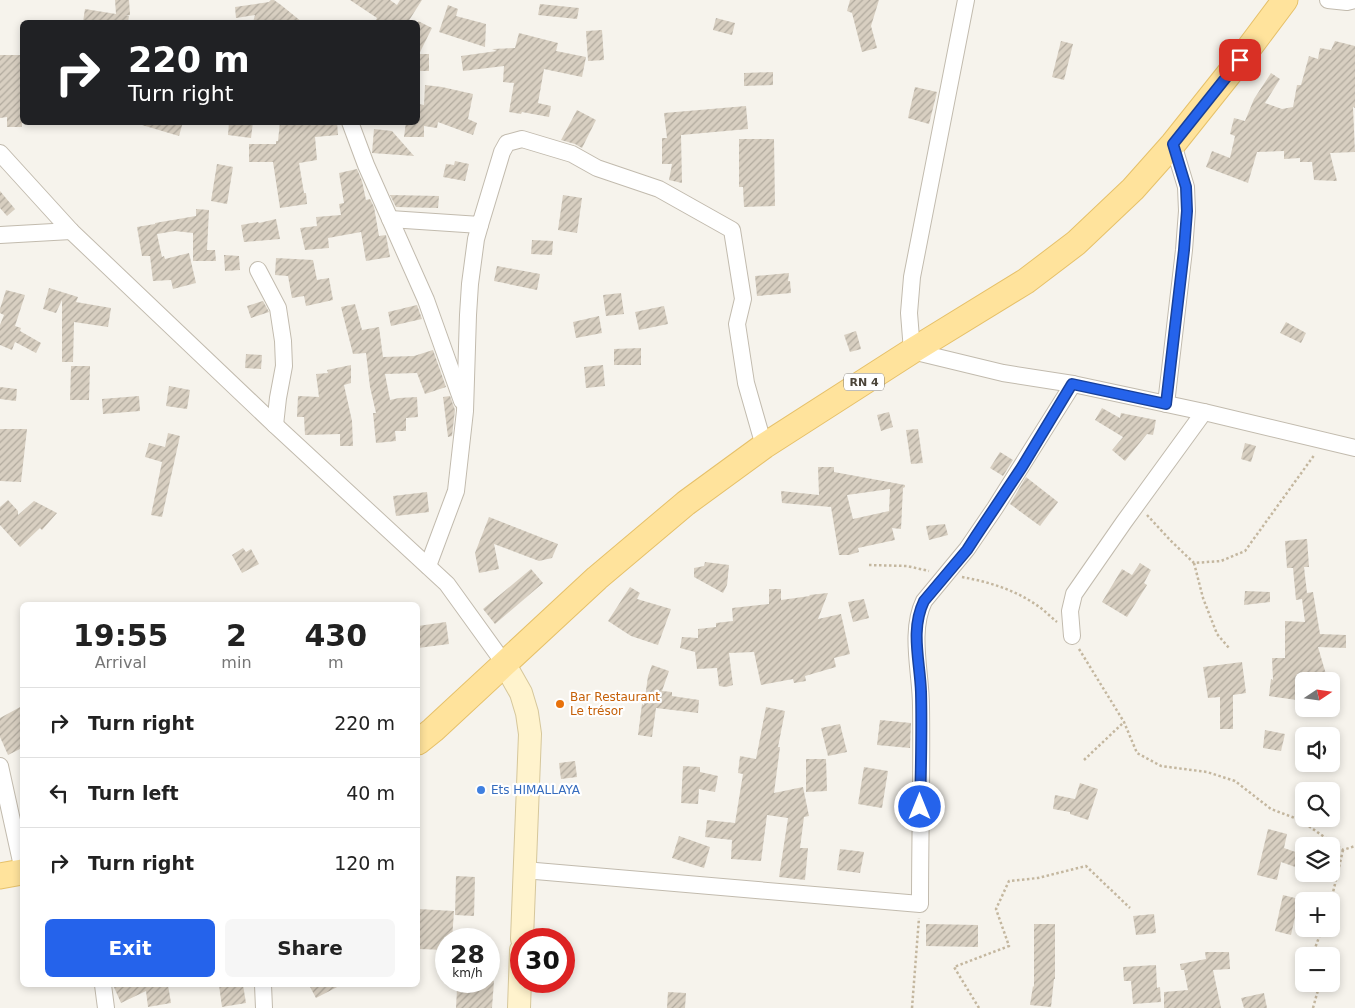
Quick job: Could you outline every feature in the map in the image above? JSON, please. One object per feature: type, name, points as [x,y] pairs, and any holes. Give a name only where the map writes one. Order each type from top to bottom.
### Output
[{"type":"main road","name":"RN 4","points":[[420,740],[597,578],[686,503],[764,446],[912,351],[1026,281],[1076,243],[1132,189],[1173,144],[1285,0]]},
{"type":"main road","points":[[504,663],[521,693],[527,713],[530,734],[522,928]]},
{"type":"main road","points":[[0,876],[20,872]]},
{"type":"main road","points":[[519,1008],[520,993]]},
{"type":"street","points":[[966,0],[962,12],[912,277],[910,313],[912,351],[1002,373],[1072,384],[1204,412],[1355,448]]},
{"type":"street","points":[[1328,0],[1347,2],[1355,0]]},
{"type":"street","points":[[351,125],[366,165],[426,300],[465,411]]},
{"type":"street","points":[[428,566],[456,491],[465,411],[468,315],[476,239],[502,152],[507,144],[522,139],[572,154],[597,168],[660,189],[732,230],[743,299],[737,324],[746,383],[764,446]]},
{"type":"street","points":[[1166,404],[1187,211],[1186,187],[1173,144]]},
{"type":"street","points":[[0,153],[71,231],[275,425],[447,584],[504,663]]},
{"type":"street","points":[[390,219],[480,225]]},
{"type":"street","points":[[0,235],[71,231]]},
{"type":"street","points":[[258,270],[278,308],[283,341],[284,366],[275,425]]},
{"type":"street","points":[[524,870],[920,904],[921,689],[916,640],[920,610],[924,601],[967,550],[1072,384]]},
{"type":"street","points":[[1072,636],[1070,611],[1074,594],[1204,412]]},
{"type":"street","points":[[0,766],[20,857]]},
{"type":"street","points":[[103,987],[106,1008]]},
{"type":"street","points":[[264,987],[264,1008]]},
{"type":"path","points":[[1194,563],[1220,561],[1245,551],[1325,441]]},
{"type":"path","points":[[1137,504],[1194,563],[1203,598],[1217,634],[1229,648]]},
{"type":"path","points":[[869,565],[907,566],[978,580],[1009,590],[1042,608],[1072,636],[1124,722],[1137,753],[1160,766],[1207,772],[1235,781],[1271,809],[1300,820],[1343,850]]},
{"type":"path","points":[[1084,760],[1124,722]]},
{"type":"path","points":[[1343,850],[1355,846]]},
{"type":"path","points":[[1333,892],[1343,850]]},
{"type":"path","points":[[978,1008],[954,967],[1009,946],[996,909],[1009,881],[1038,878],[1086,866],[1130,908]]},
{"type":"path","points":[[912,1008],[920,904]]},
{"type":"path","points":[[1313,1008],[1317,992]]},
{"type":"building","points":[[115,0],[129,0],[130,15],[125,16],[129,16],[128,20],[83,20],[85,9],[116,14]]},
{"type":"building","points":[[274,0],[300,20],[254,20],[255,15],[236,18],[235,7]]},
{"type":"building","points":[[350,0],[390,0],[397,5],[400,0],[422,0],[409,20],[376,20],[377,18]]},
{"type":"building","points":[[850,0],[879,0],[871,26],[877,48],[862,52],[852,13],[847,11]]},
{"type":"building","points":[[540,4],[579,8],[577,19],[538,15]]},
{"type":"building","points":[[448,5],[458,9],[456,16],[486,24],[485,47],[439,32]]},
{"type":"building","points":[[716,18],[735,23],[732,35],[713,30]]},
{"type":"building","points":[[420,22],[432,28],[420,52]]},
{"type":"building","points":[[602,30],[604,60],[588,61],[586,31]]},
{"type":"building","points":[[519,33],[558,43],[556,51],[586,57],[582,77],[544,69],[538,103],[551,106],[549,117],[522,112],[521,114],[509,112],[514,83],[503,82],[504,66],[463,71],[461,56],[497,51],[492,49],[515,48]]},
{"type":"building","points":[[1061,41],[1073,44],[1064,80],[1052,77]]},
{"type":"building","points":[[1335,41],[1355,46],[1355,108],[1353,107],[1355,152],[1330,153],[1337,181],[1314,180],[1312,162],[1300,162],[1300,158],[1284,159],[1284,151],[1257,152],[1248,183],[1206,167],[1212,151],[1230,158],[1235,136],[1230,134],[1234,118],[1245,121],[1254,99],[1271,73],[1280,79],[1265,103],[1282,109],[1293,107],[1297,85],[1301,85],[1309,56],[1318,59],[1320,48],[1331,50]]},
{"type":"building","points":[[420,54],[429,54],[429,71],[420,71]]},
{"type":"building","points":[[0,55],[20,55],[20,125],[22,127],[7,127],[7,117],[0,118]]},
{"type":"building","points":[[773,72],[773,85],[744,86],[744,73]]},
{"type":"building","points":[[425,85],[473,94],[468,119],[477,123],[473,135],[438,122],[437,128],[424,126],[424,137],[404,137],[406,125],[420,125],[420,104],[424,105]]},
{"type":"building","points":[[915,87],[937,92],[929,124],[908,118]]},
{"type":"building","points":[[746,106],[748,129],[681,135],[682,183],[669,180],[672,164],[662,164],[662,138],[667,138],[664,113]]},
{"type":"building","points":[[577,110],[596,120],[582,148],[561,140]]},
{"type":"building","points":[[142,125],[182,125],[179,136]]},
{"type":"building","points":[[229,125],[253,125],[251,138],[228,135]]},
{"type":"building","points":[[280,125],[337,125],[338,135],[315,137],[317,160],[299,163],[307,204],[280,208],[273,162],[249,162],[249,144],[276,144],[276,141],[278,141]]},
{"type":"building","points":[[374,129],[392,131],[414,156],[372,153]]},
{"type":"building","points":[[739,139],[774,139],[775,206],[744,207],[743,187],[739,187]]},
{"type":"building","points":[[455,161],[469,164],[465,181],[443,177],[446,164],[454,165]]},
{"type":"building","points":[[217,164],[233,167],[227,204],[211,201]]},
{"type":"building","points":[[357,169],[366,200],[370,199],[374,207],[379,236],[386,235],[390,257],[366,261],[361,232],[328,238],[329,248],[305,250],[300,228],[317,226],[316,217],[341,215],[339,204],[344,203],[339,173]]},
{"type":"building","points":[[0,191],[15,209],[7,216],[0,208]]},
{"type":"building","points":[[390,195],[439,196],[438,208],[396,207]]},
{"type":"building","points":[[563,195],[582,198],[577,233],[558,230]]},
{"type":"building","points":[[196,209],[209,210],[207,250],[215,250],[216,261],[193,261],[193,233],[175,231],[157,234],[162,257],[164,256],[165,259],[189,253],[196,283],[173,289],[171,280],[153,281],[150,256],[142,256],[137,227],[196,216]]},
{"type":"building","points":[[276,219],[280,239],[244,242],[241,225]]},
{"type":"building","points":[[532,240],[553,241],[552,255],[531,254]]},
{"type":"building","points":[[224,255],[239,256],[240,270],[225,271]]},
{"type":"building","points":[[276,258],[313,260],[317,280],[329,278],[333,300],[306,306],[304,296],[292,298],[288,276],[275,275]]},
{"type":"building","points":[[497,266],[540,274],[537,290],[494,281]]},
{"type":"building","points":[[789,273],[788,281],[790,281],[791,293],[757,296],[755,276]]},
{"type":"building","points":[[49,288],[78,297],[76,302],[111,308],[108,327],[74,322],[73,362],[62,362],[62,300],[56,313],[43,309]]},
{"type":"building","points":[[6,290],[25,295],[15,326],[21,328],[20,331],[41,343],[36,353],[15,342],[12,350],[0,345],[0,325],[4,315],[0,313],[0,309]]},
{"type":"building","points":[[621,293],[624,314],[606,316],[603,295]]},
{"type":"building","points":[[263,301],[269,312],[251,318],[247,306]]},
{"type":"building","points":[[355,304],[362,330],[379,327],[383,357],[414,356],[433,350],[446,387],[425,394],[417,373],[385,374],[390,400],[417,397],[418,417],[406,418],[406,431],[395,431],[396,441],[376,443],[373,413],[376,413],[370,387],[366,353],[353,354],[341,307]]},
{"type":"building","points":[[417,305],[422,319],[391,326],[388,312]]},
{"type":"building","points":[[664,306],[668,324],[639,330],[635,312]]},
{"type":"building","points":[[599,316],[602,333],[576,338],[573,322]]},
{"type":"building","points":[[1286,322],[1306,333],[1301,343],[1280,333]]},
{"type":"building","points":[[856,331],[861,349],[850,352],[844,335]]},
{"type":"building","points":[[641,348],[641,365],[614,365],[614,349]]},
{"type":"building","points":[[246,354],[262,355],[261,369],[245,368]]},
{"type":"building","points":[[351,365],[351,383],[344,385],[352,421],[353,446],[340,446],[340,434],[305,435],[304,417],[297,417],[298,396],[319,397],[316,374],[328,373],[327,370]]},
{"type":"building","points":[[603,365],[605,386],[586,388],[584,367]]},
{"type":"building","points":[[71,366],[90,366],[89,400],[70,400]]},
{"type":"building","points":[[169,386],[190,390],[187,409],[166,406]]},
{"type":"building","points":[[0,387],[17,389],[16,401],[0,399]]},
{"type":"building","points":[[139,396],[140,411],[103,414],[102,399]]},
{"type":"building","points":[[450,396],[455,410],[452,436],[448,437],[443,397]]},
{"type":"building","points":[[1102,408],[1120,418],[1121,413],[1156,420],[1153,435],[1147,434],[1125,461],[1112,450],[1123,437],[1095,420]]},
{"type":"building","points":[[889,412],[893,427],[881,431],[877,415]]},
{"type":"building","points":[[0,429],[27,429],[21,482],[0,481]]},
{"type":"building","points":[[918,429],[923,463],[911,464],[906,430]]},
{"type":"building","points":[[168,433],[180,436],[162,517],[151,515],[162,462],[145,457],[149,443],[165,447]]},
{"type":"building","points":[[1245,443],[1256,446],[1251,462],[1241,459]]},
{"type":"building","points":[[1000,452],[1013,460],[1003,476],[990,468]]},
{"type":"building","points":[[818,467],[834,467],[834,472],[905,485],[903,488],[901,529],[892,528],[895,540],[858,548],[859,552],[849,555],[839,555],[831,507],[782,503],[781,491],[819,495]],"holes":[[[890,489],[889,511],[853,519],[847,495]]]},
{"type":"building","points":[[1026,477],[1058,502],[1040,526],[1010,504]]},
{"type":"building","points":[[427,492],[429,512],[396,516],[393,496]]},
{"type":"building","points":[[8,500],[18,511],[18,515],[34,501],[57,513],[42,530],[40,528],[20,547],[0,525],[0,507]]},
{"type":"building","points":[[489,517],[558,544],[552,558],[539,561],[494,544],[499,569],[479,573],[475,553]]},
{"type":"building","points":[[945,524],[948,535],[929,540],[926,526]]},
{"type":"building","points":[[1307,539],[1309,567],[1304,567],[1307,593],[1313,592],[1320,634],[1346,635],[1346,648],[1318,647],[1325,672],[1295,672],[1295,700],[1269,696],[1271,679],[1273,680],[1272,658],[1285,658],[1285,621],[1305,622],[1302,599],[1296,600],[1293,568],[1287,568],[1285,541]]},
{"type":"building","points":[[243,548],[246,552],[251,549],[259,564],[242,573],[232,555]]},
{"type":"building","points":[[705,562],[729,565],[727,585],[723,593],[694,577],[694,568],[704,566]]},
{"type":"building","points":[[1140,563],[1151,570],[1144,583],[1147,585],[1127,617],[1102,602],[1122,569],[1132,575]]},
{"type":"building","points":[[531,569],[543,583],[495,624],[483,609]]},
{"type":"building","points":[[630,587],[640,593],[637,599],[671,609],[658,645],[631,636],[608,621]]},
{"type":"building","points":[[769,589],[781,589],[781,600],[828,593],[818,619],[841,614],[850,654],[834,658],[836,667],[805,676],[806,681],[794,683],[793,679],[761,685],[754,652],[729,653],[733,685],[719,686],[717,668],[697,669],[695,652],[680,648],[682,637],[698,638],[698,629],[716,627],[716,623],[733,621],[732,608],[769,604]]},
{"type":"building","points":[[1245,591],[1270,592],[1270,602],[1244,605]]},
{"type":"building","points":[[864,599],[869,618],[853,622],[848,602]]},
{"type":"building","points":[[446,622],[449,644],[420,648],[420,626]]},
{"type":"building","points":[[1242,662],[1246,693],[1233,695],[1233,729],[1220,729],[1220,697],[1208,698],[1203,667]]},
{"type":"building","points":[[652,665],[669,671],[662,691],[672,692],[672,696],[699,700],[698,713],[656,708],[652,737],[638,735],[642,704],[644,705],[648,676]]},
{"type":"building","points":[[20,707],[20,749],[8,755],[0,737],[0,718]]},
{"type":"building","points":[[766,707],[785,711],[778,747],[780,747],[774,793],[803,787],[809,816],[804,817],[800,848],[808,848],[805,880],[779,877],[788,818],[767,815],[761,861],[731,859],[732,840],[705,837],[707,820],[735,823],[743,774],[738,773],[740,756],[756,759]]},
{"type":"building","points":[[880,720],[911,723],[910,748],[877,745]]},
{"type":"building","points":[[840,724],[847,752],[828,756],[821,728]]},
{"type":"building","points":[[1265,730],[1285,734],[1281,751],[1263,748]]},
{"type":"building","points":[[806,759],[826,759],[827,791],[806,792]]},
{"type":"building","points":[[575,761],[577,777],[561,779],[559,763]]},
{"type":"building","points":[[683,766],[700,767],[700,772],[718,776],[715,792],[699,789],[698,804],[681,803]]},
{"type":"building","points":[[864,767],[888,771],[882,808],[858,804]]},
{"type":"building","points":[[1080,783],[1098,789],[1088,820],[1070,814],[1070,812],[1053,809],[1055,795],[1075,799]]},
{"type":"building","points":[[1268,829],[1287,834],[1284,848],[1295,852],[1295,867],[1281,862],[1277,880],[1257,875]]},
{"type":"building","points":[[679,836],[710,847],[704,868],[672,858]]},
{"type":"building","points":[[840,849],[864,852],[860,873],[837,870]]},
{"type":"building","points":[[456,876],[475,877],[474,916],[455,915]]},
{"type":"building","points":[[1283,895],[1295,898],[1295,917],[1291,935],[1275,931]]},
{"type":"building","points":[[420,909],[454,911],[453,928],[435,928],[435,950],[420,949]]},
{"type":"building","points":[[1154,914],[1156,933],[1136,935],[1133,916]]},
{"type":"building","points":[[926,924],[978,925],[978,947],[926,946]]},
{"type":"building","points":[[1034,924],[1055,924],[1055,979],[1051,1007],[1030,1005],[1034,987]]},
{"type":"building","points":[[1205,952],[1229,952],[1230,969],[1213,970],[1221,1008],[1164,1008],[1164,992],[1188,990],[1184,970],[1181,970],[1180,964],[1206,959]]},
{"type":"building","points":[[1156,965],[1157,988],[1160,987],[1161,1002],[1133,1004],[1131,981],[1124,981],[1123,967]]},
{"type":"building","points":[[114,987],[168,987],[171,1003],[148,1007],[146,991],[121,1003]]},
{"type":"building","points":[[219,987],[243,987],[246,1003],[222,1007]]},
{"type":"building","points":[[310,987],[337,987],[316,998]]},
{"type":"building","points":[[668,992],[686,993],[685,1008],[667,1008]]},
{"type":"building","points":[[457,993],[493,993],[492,1008],[456,1008]]},
{"type":"building","points":[[1264,993],[1267,1008],[1244,1008],[1241,998]]},
{"type":"place","name":"Bar Restaurant Le trésor","points":[[560,704]]},
{"type":"place","name":"Ets HIMALLAYA","points":[[481,790]]},
{"type":"route","points":[[920,807],[921,689],[916,640],[920,610],[924,601],[967,550],[1022,467],[1072,384],[1166,404],[1187,211],[1186,187],[1173,144],[1240,60]]}]
